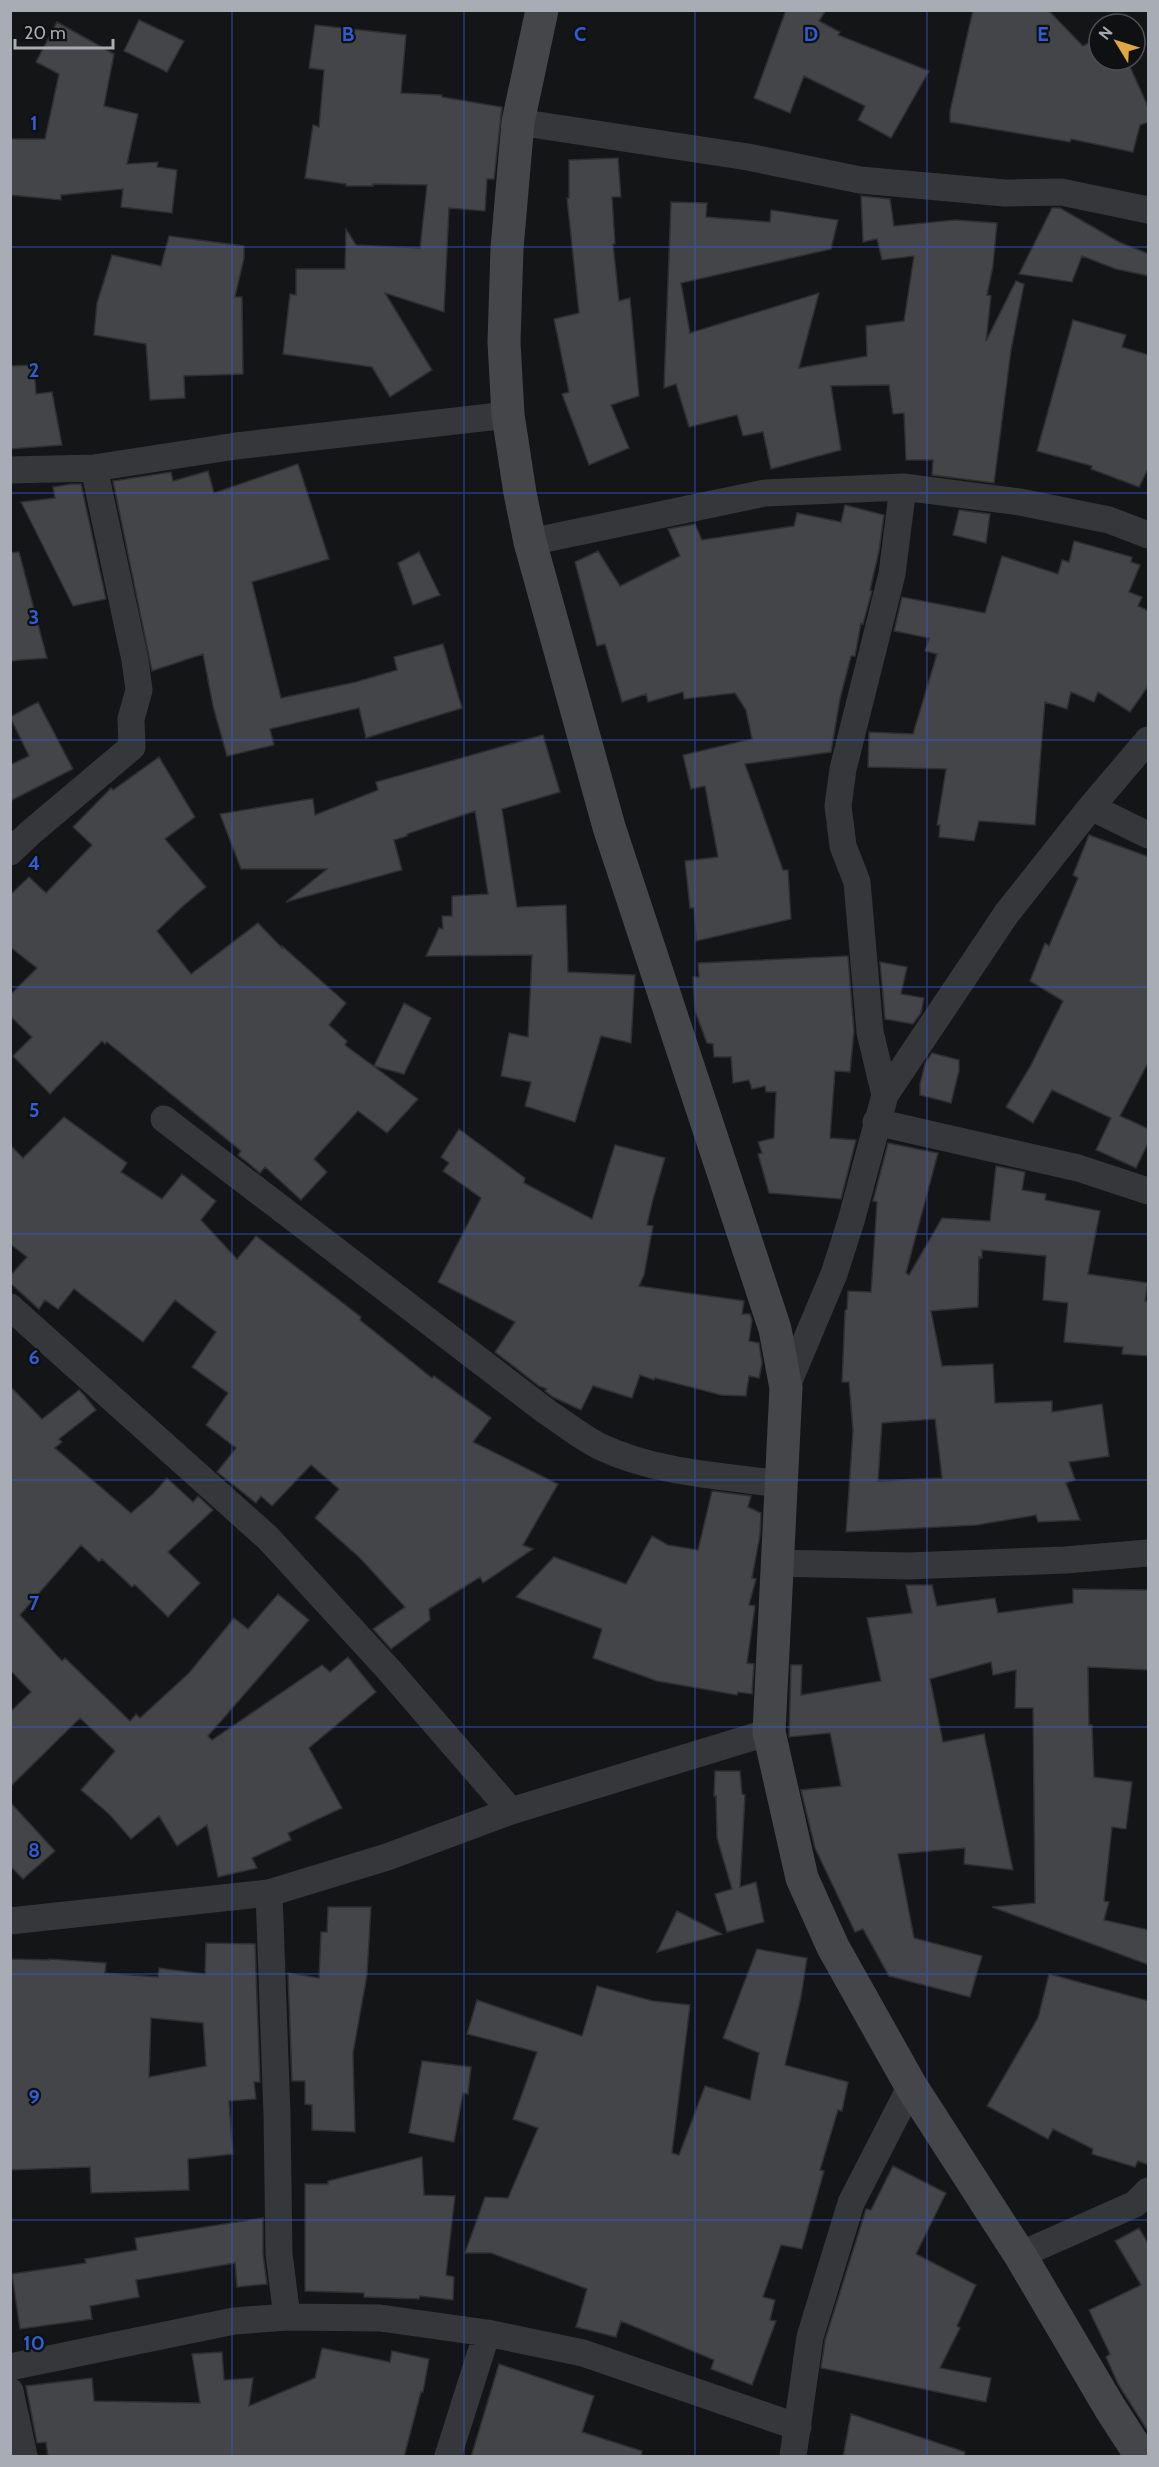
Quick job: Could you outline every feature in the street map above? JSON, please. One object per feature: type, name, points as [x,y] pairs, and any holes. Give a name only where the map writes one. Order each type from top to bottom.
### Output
[{"type":"main road","points":[[542,10],[519,122],[506,260],[504,342],[508,415],[530,543],[609,827],[775,1329],[786,1388],[769,1732],[802,1878],[833,1947],[911,2086],[1020,2255],[1141,2457]]},
{"type":"street","points":[[519,122],[748,157],[860,180],[1005,193],[1061,192],[1149,210]]},
{"type":"street","points":[[10,470],[94,468],[236,446],[508,415]]},
{"type":"street","points":[[10,852],[132,747],[131,719],[140,690],[94,468]]},
{"type":"street","points":[[530,543],[765,493],[903,487],[1020,502],[1110,520],[1149,535]]},
{"type":"street","points":[[885,1095],[870,1032],[857,882],[843,846],[838,807],[843,769],[892,574],[903,487]]},
{"type":"street","points":[[786,1388],[834,1274],[851,1221],[885,1095],[1007,913],[1091,807],[1149,740]]},
{"type":"street","points":[[1091,807],[1149,835]]},
{"type":"street","points":[[164,1119],[547,1412],[600,1447],[638,1461],[690,1472],[781,1484]]},
{"type":"street","points":[[876,1122],[1078,1168],[1149,1191]]},
{"type":"street","points":[[10,1307],[268,1538],[389,1670],[511,1811]]},
{"type":"street","points":[[776,1563],[908,1566],[1065,1560],[1149,1553]]},
{"type":"street","points":[[10,1921],[269,1893],[387,1857],[511,1811],[769,1732]]},
{"type":"street","points":[[269,1893],[277,2115],[279,2254],[287,2317]]},
{"type":"street","points":[[793,2457],[810,2337],[851,2203],[911,2086]]},
{"type":"street","points":[[1020,2255],[1135,2204],[1149,2191]]},
{"type":"street","points":[[10,2367],[234,2321],[287,2317],[380,2318],[488,2333],[584,2353],[798,2427]]},
{"type":"street","points":[[448,2457],[488,2333]]},
{"type":"street","points":[[10,2391],[24,2457]]},
{"type":"building","points":[[786,10],[826,10],[819,21],[840,32],[838,35],[929,71],[891,138],[858,120],[865,106],[804,76],[790,113],[754,98]]},
{"type":"building","points":[[973,10],[1048,10],[1083,46],[1087,44],[1087,72],[1132,72],[1149,109],[1149,122],[1140,125],[1133,152],[1071,139],[1070,142],[950,122],[950,111]]},
{"type":"building","points":[[139,20],[184,41],[167,72],[124,51]]},
{"type":"building","points":[[57,22],[114,54],[104,106],[138,114],[127,164],[158,162],[157,167],[177,170],[172,213],[121,207],[123,189],[61,195],[61,200],[10,195],[10,139],[45,139],[59,74],[36,62]]},
{"type":"building","points":[[315,25],[406,35],[401,93],[442,95],[442,97],[502,107],[494,179],[487,179],[485,211],[449,208],[444,312],[385,293],[432,370],[390,397],[372,367],[283,354],[290,294],[296,295],[296,269],[345,269],[346,229],[356,245],[420,248],[427,185],[346,186],[346,184],[305,178],[313,125],[319,127],[324,70],[309,68]]},
{"type":"building","points":[[618,158],[621,197],[612,197],[615,244],[613,244],[619,301],[630,298],[639,396],[611,405],[629,448],[589,465],[562,394],[569,392],[554,319],[579,313],[567,198],[569,198],[569,160]]},
{"type":"building","points":[[861,196],[890,199],[894,226],[955,220],[997,223],[993,266],[987,295],[991,296],[986,341],[1016,281],[1024,284],[1011,350],[994,483],[932,475],[933,460],[906,460],[904,413],[893,414],[889,385],[831,386],[841,450],[771,469],[763,432],[743,436],[737,415],[689,427],[676,384],[664,388],[671,202],[707,203],[706,217],[770,222],[771,210],[838,220],[831,249],[681,283],[690,333],[819,293],[799,368],[867,356],[866,326],[904,321],[914,256],[882,260],[877,239],[863,242]]},
{"type":"building","points":[[1052,208],[1060,208],[1119,242],[1149,254],[1149,276],[1116,269],[1082,256],[1072,282],[1019,274]]},
{"type":"building","points":[[169,236],[244,246],[244,258],[235,297],[242,297],[243,374],[184,376],[185,398],[150,400],[146,344],[94,335],[97,303],[112,255],[161,266]]},
{"type":"building","points":[[1073,320],[1126,335],[1122,347],[1149,355],[1149,467],[1139,487],[1091,469],[1092,466],[1037,451]]},
{"type":"building","points":[[34,365],[36,394],[52,392],[62,445],[10,449],[10,366]]},
{"type":"building","points":[[298,464],[329,559],[252,582],[281,698],[356,682],[397,670],[394,657],[443,644],[462,708],[366,738],[359,708],[270,729],[274,745],[227,756],[213,706],[203,654],[152,671],[113,481],[171,472],[173,481],[208,471],[214,493]]},
{"type":"building","points":[[81,484],[106,599],[73,606],[21,502],[55,498],[53,487]]},
{"type":"building","points":[[845,505],[884,515],[870,590],[872,591],[863,624],[861,623],[855,656],[851,656],[840,699],[831,752],[745,764],[783,870],[788,870],[791,919],[696,941],[694,908],[690,908],[685,861],[718,857],[705,786],[691,789],[683,755],[752,739],[746,710],[735,693],[684,699],[683,692],[648,702],[646,694],[622,702],[605,644],[597,646],[575,562],[598,551],[620,586],[680,556],[668,529],[695,524],[702,540],[794,526],[797,513],[841,522]]},
{"type":"building","points":[[959,510],[990,514],[986,543],[953,535]]},
{"type":"building","points":[[1074,541],[1132,557],[1131,562],[1140,565],[1129,592],[1142,597],[1138,606],[1149,611],[1149,685],[1130,712],[1098,692],[1094,702],[1071,692],[1067,709],[1045,702],[1035,825],[979,821],[974,841],[939,837],[940,825],[937,825],[946,769],[868,767],[869,732],[913,734],[937,654],[925,651],[929,638],[894,631],[902,597],[985,613],[1002,556],[1058,574],[1062,560],[1069,562]]},
{"type":"building","points":[[19,552],[47,658],[10,661],[10,553]]},
{"type":"building","points":[[419,552],[440,595],[413,605],[398,563]]},
{"type":"building","points":[[38,702],[73,769],[10,801],[10,765],[29,756],[10,717]]},
{"type":"building","points":[[543,735],[560,792],[502,809],[517,907],[566,905],[568,972],[635,975],[631,1043],[601,1036],[575,1122],[525,1106],[531,1082],[501,1076],[509,1033],[528,1037],[532,955],[426,956],[439,928],[443,929],[442,916],[452,916],[452,896],[488,894],[475,811],[394,840],[402,870],[286,902],[327,869],[241,869],[220,814],[313,799],[315,815],[378,790],[376,782]]},
{"type":"building","points":[[159,757],[195,817],[165,839],[206,887],[157,931],[191,974],[258,923],[282,948],[282,946],[346,1003],[329,1025],[347,1041],[345,1045],[418,1099],[387,1133],[358,1111],[314,1159],[327,1172],[301,1200],[265,1167],[260,1173],[238,1155],[241,1151],[107,1042],[105,1044],[102,1041],[50,1094],[13,1056],[32,1037],[10,1016],[10,995],[37,968],[10,947],[10,895],[29,877],[46,893],[92,845],[73,827],[111,788],[113,790]]},
{"type":"building","points":[[1089,835],[1149,857],[1149,1061],[1120,1116],[1149,1129],[1149,1141],[1136,1168],[1096,1150],[1111,1118],[1052,1090],[1033,1123],[1006,1107],[1030,1067],[1063,1001],[1030,981],[1045,943],[1049,946],[1078,878],[1073,875]]},
{"type":"building","points":[[848,956],[854,1031],[850,1072],[835,1071],[830,1138],[856,1140],[841,1199],[769,1193],[758,1154],[762,1153],[758,1142],[774,1138],[776,1092],[766,1092],[765,1086],[752,1089],[749,1080],[733,1083],[731,1057],[714,1057],[713,1044],[707,1043],[695,1011],[693,977],[699,977],[698,963]]},
{"type":"building","points":[[880,962],[907,967],[901,994],[924,998],[921,1013],[913,1024],[885,1019]]},
{"type":"building","points":[[404,1003],[431,1018],[404,1074],[374,1066]]},
{"type":"building","points":[[932,1053],[959,1060],[959,1071],[951,1103],[920,1095],[925,1063]]},
{"type":"building","points":[[64,1117],[127,1163],[121,1172],[162,1199],[182,1174],[216,1201],[201,1220],[237,1259],[256,1236],[361,1317],[360,1320],[432,1378],[434,1376],[491,1418],[473,1442],[558,1484],[523,1545],[533,1549],[483,1583],[480,1577],[429,1609],[430,1620],[391,1649],[373,1629],[405,1607],[360,1558],[315,1518],[339,1489],[311,1465],[272,1506],[261,1496],[256,1503],[217,1472],[236,1448],[206,1425],[228,1393],[192,1367],[216,1332],[175,1300],[143,1342],[74,1289],[58,1309],[45,1300],[39,1309],[10,1283],[10,1276],[27,1257],[10,1244],[10,1145],[23,1158]]},
{"type":"building","points":[[459,1129],[525,1178],[524,1183],[592,1219],[615,1145],[665,1158],[647,1225],[653,1226],[644,1275],[639,1286],[744,1301],[742,1314],[750,1314],[752,1320],[749,1341],[759,1343],[762,1363],[759,1378],[749,1376],[746,1396],[721,1395],[640,1375],[632,1398],[593,1386],[581,1410],[553,1397],[545,1391],[547,1389],[539,1386],[495,1352],[515,1322],[438,1282],[481,1198],[443,1171],[449,1163],[441,1157]]},
{"type":"building","points":[[888,1143],[938,1153],[906,1273],[909,1275],[942,1218],[990,1221],[996,1166],[1025,1172],[1022,1190],[1046,1194],[1045,1200],[1100,1211],[1088,1274],[1148,1283],[1145,1301],[1149,1301],[1149,1356],[1122,1354],[1123,1347],[1064,1342],[1068,1303],[1043,1300],[1046,1256],[982,1250],[982,1258],[979,1257],[978,1307],[931,1311],[942,1366],[993,1364],[995,1403],[1052,1401],[1052,1412],[1102,1404],[1109,1456],[1069,1462],[1075,1480],[1066,1483],[1080,1520],[1038,1522],[1036,1515],[977,1525],[846,1532],[853,1431],[849,1382],[842,1382],[845,1311],[848,1291],[871,1292],[877,1202],[873,1201]],"holes":[[[935,1419],[942,1478],[878,1481],[882,1423]]]},
{"type":"building","points":[[10,1386],[42,1419],[79,1390],[84,1395],[96,1410],[59,1439],[62,1442],[55,1448],[131,1513],[167,1478],[193,1502],[198,1496],[213,1510],[168,1552],[200,1583],[168,1617],[135,1585],[132,1587],[102,1559],[99,1562],[81,1545],[20,1615],[62,1661],[65,1658],[130,1721],[136,1714],[140,1718],[189,1673],[234,1618],[248,1629],[278,1594],[309,1620],[208,1736],[212,1740],[322,1665],[330,1672],[348,1657],[376,1692],[309,1748],[342,1808],[288,1833],[291,1840],[252,1858],[257,1868],[218,1877],[207,1825],[177,1846],[159,1816],[131,1839],[109,1814],[81,1790],[115,1751],[80,1718],[10,1787],[10,1712],[31,1692],[10,1670]]},
{"type":"building","points":[[712,1491],[751,1496],[748,1507],[761,1513],[760,1535],[752,1578],[756,1579],[749,1605],[755,1606],[747,1663],[754,1664],[752,1694],[738,1692],[737,1695],[657,1681],[593,1658],[602,1629],[516,1597],[554,1557],[626,1584],[652,1536],[668,1545],[698,1550]]},
{"type":"building","points":[[906,1585],[932,1585],[937,1606],[995,1598],[998,1613],[1073,1603],[1073,1589],[1149,1590],[1149,1670],[1088,1667],[1089,1725],[1092,1725],[1094,1777],[1132,1782],[1126,1829],[1112,1827],[1104,1901],[1109,1902],[1104,1920],[1149,1930],[1149,1965],[992,1907],[1035,1903],[1033,1708],[1015,1708],[1016,1670],[993,1675],[991,1662],[930,1679],[943,1742],[984,1734],[1013,1870],[964,1864],[965,1848],[898,1854],[914,1938],[982,1956],[970,1997],[889,1976],[863,1929],[855,1932],[815,1848],[801,1790],[841,1786],[830,1733],[789,1737],[791,1665],[802,1665],[801,1695],[881,1681],[867,1618],[912,1613]]},
{"type":"building","points":[[715,1771],[740,1771],[742,1794],[745,1795],[740,1887],[756,1882],[764,1922],[727,1932],[715,1894],[732,1889],[717,1838]]},
{"type":"building","points":[[10,1802],[55,1851],[23,1879],[10,1866]]},
{"type":"building","points":[[328,1907],[371,1907],[367,1975],[353,2053],[355,2132],[312,2130],[312,2105],[305,2104],[305,2081],[292,2081],[288,1973],[319,1978],[321,1932],[327,1932]]},
{"type":"building","points":[[677,1911],[722,1934],[657,1952]]},
{"type":"building","points":[[206,1943],[255,1944],[260,2082],[254,2082],[256,2099],[229,2101],[233,2154],[188,2159],[189,2190],[91,2193],[90,2167],[10,2170],[10,1959],[106,1963],[105,1973],[158,1977],[159,1968],[205,1974]],"holes":[[[151,2018],[203,2023],[206,2066],[149,2077]]]},
{"type":"building","points":[[757,1949],[807,1958],[801,1997],[785,2065],[848,2082],[842,2111],[838,2110],[820,2170],[824,2171],[802,2249],[781,2245],[763,2297],[775,2300],[770,2320],[776,2321],[752,2385],[711,2369],[714,2360],[621,2321],[616,2337],[576,2327],[587,2289],[491,2253],[465,2253],[485,2197],[508,2198],[538,2128],[513,2119],[537,2052],[467,2034],[477,2000],[582,2036],[597,1986],[653,2001],[690,2005],[672,2153],[679,2155],[705,2086],[750,2100],[759,2053],[723,2038]]},
{"type":"building","points":[[1049,1974],[1149,2001],[1149,2165],[1138,2161],[1135,2167],[1092,2154],[1093,2149],[1053,2129],[1048,2139],[987,2106],[1038,2018]]},
{"type":"building","points":[[422,2061],[471,2067],[468,2094],[463,2093],[454,2142],[409,2133]]},
{"type":"building","points":[[422,2157],[424,2195],[455,2196],[446,2275],[454,2277],[453,2300],[420,2296],[419,2299],[364,2297],[364,2293],[305,2291],[305,2184],[328,2184],[328,2181]]},
{"type":"building","points":[[893,2166],[946,2193],[916,2254],[976,2285],[957,2326],[960,2328],[940,2368],[991,2378],[986,2402],[821,2368],[825,2340],[866,2209],[871,2210]]},
{"type":"building","points":[[263,2218],[263,2254],[267,2284],[237,2287],[235,2263],[136,2280],[139,2297],[90,2306],[92,2319],[20,2329],[12,2274],[86,2263],[85,2259],[137,2250],[135,2238]]},
{"type":"building","points":[[1139,2228],[1149,2245],[1149,2433],[1118,2384],[1106,2357],[1110,2354],[1089,2310],[1141,2285],[1115,2241]]},
{"type":"building","points":[[322,2348],[390,2362],[392,2351],[429,2359],[423,2392],[421,2392],[404,2457],[48,2457],[46,2442],[37,2443],[26,2386],[92,2378],[94,2401],[200,2403],[192,2354],[222,2352],[224,2380],[253,2378],[249,2406],[315,2378]]},
{"type":"building","points":[[499,2364],[594,2396],[582,2432],[642,2451],[641,2457],[471,2457]]},
{"type":"building","points":[[851,2414],[965,2452],[964,2457],[843,2457]]}]
